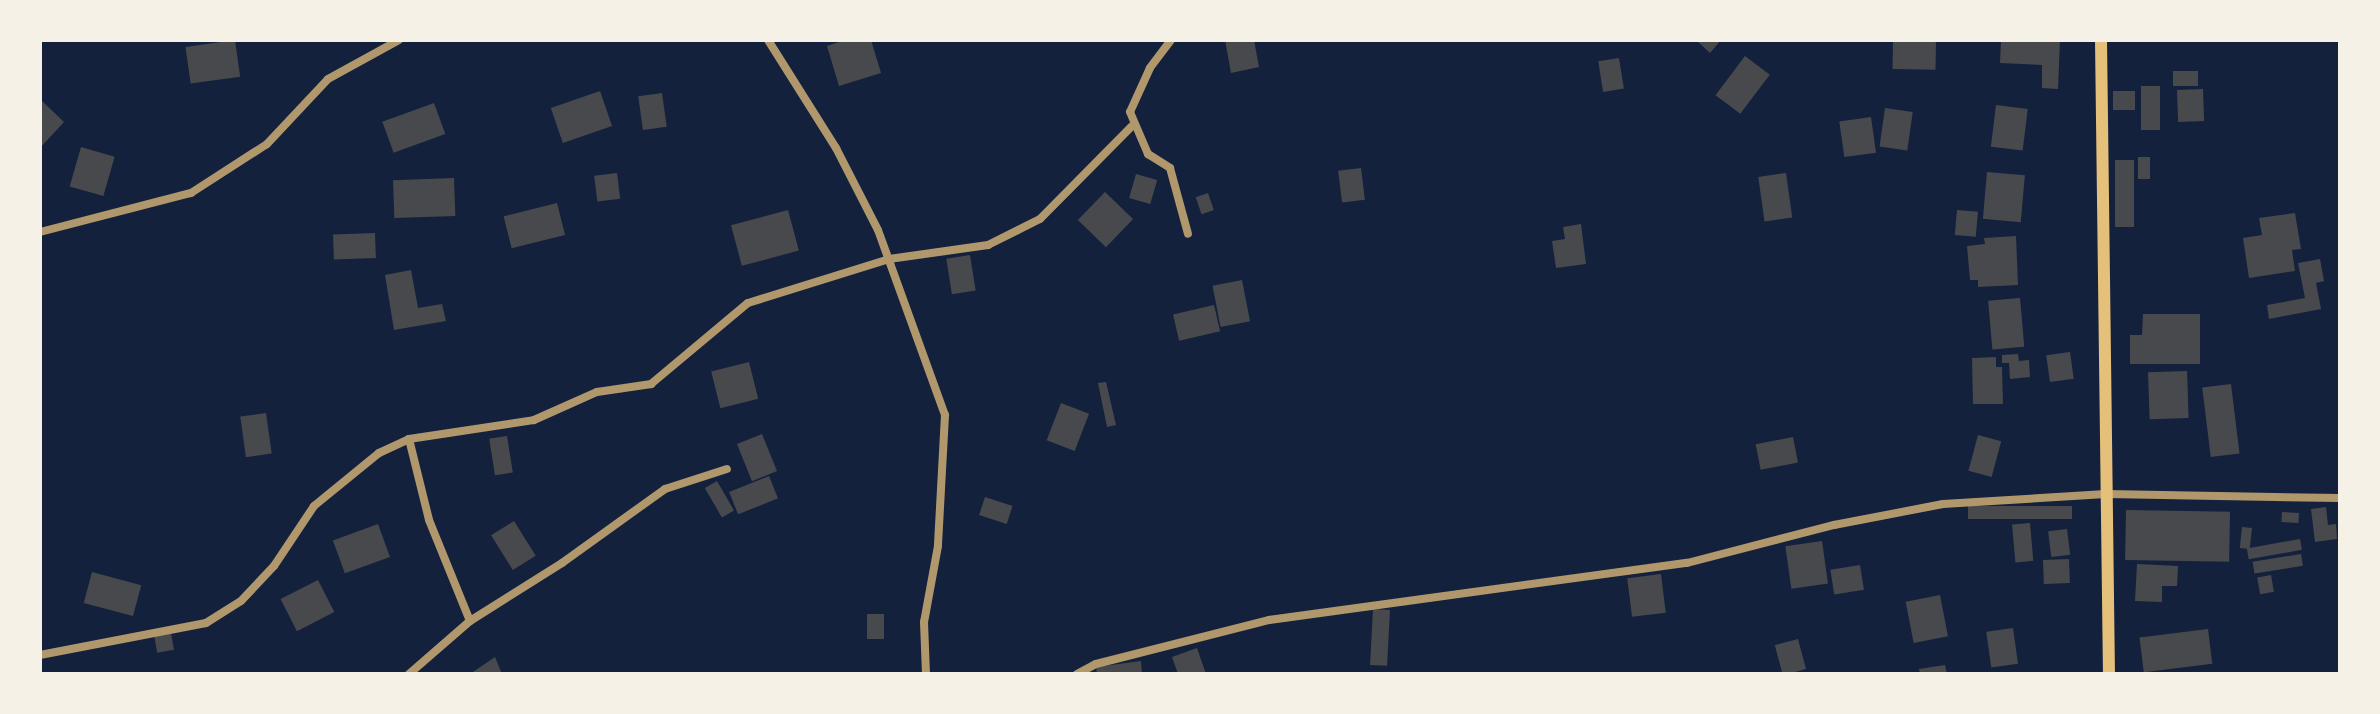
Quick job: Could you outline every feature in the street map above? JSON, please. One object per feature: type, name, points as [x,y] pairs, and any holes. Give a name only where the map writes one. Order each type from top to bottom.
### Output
[{"type":"main road","points":[[2101,40],[2109,674]]},
{"type":"street","points":[[40,232],[191,193],[267,144],[328,79],[399,40]]},
{"type":"street","points":[[768,40],[836,148],[889,259],[945,415],[941,515],[924,622],[926,674]]},
{"type":"street","points":[[1171,40],[1130,112],[1132,126],[1148,154],[1170,168],[1188,234]]},
{"type":"street","points":[[40,655],[206,623],[241,601],[274,566],[314,506],[379,453],[409,439],[534,420],[597,392],[651,384],[748,303],[889,259],[988,245],[1040,219],[1132,126]]},
{"type":"street","points":[[409,439],[429,520],[470,621]]},
{"type":"street","points":[[409,674],[470,621],[562,563],[665,489],[727,469]]},
{"type":"street","points":[[1077,674],[1096,664],[1269,620],[1687,563],[1834,525],[1943,504],[2106,494],[2340,498]]},
{"type":"building","points":[[235,40],[240,77],[191,84],[185,47]]},
{"type":"building","points":[[845,40],[871,40],[881,73],[839,86],[827,46]]},
{"type":"building","points":[[1225,40],[1254,40],[1259,67],[1231,73]]},
{"type":"building","points":[[1696,40],[1721,40],[1710,53]]},
{"type":"building","points":[[1893,40],[1936,41],[1935,70],[1892,69]]},
{"type":"building","points":[[2001,40],[2060,40],[2058,89],[2042,88],[2042,65],[2000,63]]},
{"type":"building","points":[[1745,56],[1770,75],[1740,114],[1716,95]]},
{"type":"building","points":[[1619,58],[1624,89],[1603,92],[1598,61]]},
{"type":"building","points":[[2173,71],[2198,71],[2198,86],[2173,86]]},
{"type":"building","points":[[2141,86],[2160,86],[2160,130],[2141,130]]},
{"type":"building","points":[[2203,89],[2204,121],[2178,122],[2177,90]]},
{"type":"building","points":[[600,91],[612,126],[563,143],[551,108]]},
{"type":"building","points":[[2113,91],[2135,91],[2135,110],[2113,110]]},
{"type":"building","points":[[662,93],[667,127],[643,130],[638,96]]},
{"type":"building","points":[[42,101],[64,122],[40,148],[40,103]]},
{"type":"building","points":[[434,103],[445,134],[394,153],[382,122]]},
{"type":"building","points":[[1996,105],[2028,109],[2023,151],[1991,147]]},
{"type":"building","points":[[1885,108],[1913,112],[1907,151],[1880,147]]},
{"type":"building","points":[[1871,117],[1876,153],[1844,157],[1839,121]]},
{"type":"building","points":[[81,147],[115,157],[103,196],[70,186]]},
{"type":"building","points":[[2138,157],[2150,157],[2150,179],[2138,179]]},
{"type":"building","points":[[2115,160],[2134,160],[2134,227],[2115,227]]},
{"type":"building","points":[[1361,168],[1365,200],[1342,203],[1338,171]]},
{"type":"building","points":[[1987,172],[2025,175],[2021,222],[1983,219]]},
{"type":"building","points":[[617,173],[620,199],[597,202],[594,176]]},
{"type":"building","points":[[1786,173],[1792,218],[1765,221],[1758,177]]},
{"type":"building","points":[[1136,174],[1157,180],[1150,204],[1129,198]]},
{"type":"building","points":[[454,178],[455,216],[394,218],[393,180]]},
{"type":"building","points":[[1105,192],[1133,219],[1106,247],[1078,220]]},
{"type":"building","points":[[1208,193],[1214,210],[1202,214],[1196,197]]},
{"type":"building","points":[[557,203],[565,235],[512,248],[504,216]]},
{"type":"building","points":[[788,210],[799,251],[742,266],[731,225]]},
{"type":"building","points":[[1957,210],[1978,212],[1976,237],[1955,235]]},
{"type":"building","points":[[2295,213],[2301,249],[2292,250],[2295,271],[2249,278],[2243,238],[2262,235],[2259,218]]},
{"type":"building","points":[[1581,224],[1586,264],[1556,268],[1552,241],[1565,239],[1563,227]]},
{"type":"building","points":[[375,233],[376,258],[334,259],[333,234]]},
{"type":"building","points":[[2016,236],[2018,285],[1978,287],[1978,280],[1970,280],[1967,246],[1985,244],[1984,238]]},
{"type":"building","points":[[970,255],[976,291],[952,294],[946,259]]},
{"type":"building","points":[[2320,259],[2324,281],[2316,283],[2321,309],[2269,319],[2267,305],[2305,298],[2298,263]]},
{"type":"building","points":[[411,270],[418,308],[442,304],[446,321],[394,330],[385,275]]},
{"type":"building","points":[[1242,280],[1250,321],[1221,327],[1213,286]]},
{"type":"building","points":[[2020,298],[2024,347],[1992,350],[1988,301]]},
{"type":"building","points":[[1214,305],[1220,331],[1179,341],[1173,314]]},
{"type":"building","points":[[2143,314],[2200,314],[2200,364],[2130,364],[2130,335],[2142,335]]},
{"type":"building","points":[[2070,352],[2074,379],[2050,382],[2046,355]]},
{"type":"building","points":[[2018,354],[2019,361],[2029,360],[2030,377],[2010,379],[2009,363],[2002,363],[2002,355]]},
{"type":"building","points":[[1996,357],[1996,367],[2002,367],[2003,404],[1973,404],[1972,358]]},
{"type":"building","points":[[749,362],[758,399],[720,408],[711,371]]},
{"type":"building","points":[[2187,371],[2189,418],[2150,419],[2148,372]]},
{"type":"building","points":[[1106,382],[1116,425],[1107,427],[1098,383]]},
{"type":"building","points":[[2231,384],[2240,453],[2211,457],[2202,388]]},
{"type":"building","points":[[1061,403],[1089,414],[1075,451],[1047,440]]},
{"type":"building","points":[[266,413],[272,454],[246,457],[240,417]]},
{"type":"building","points":[[762,434],[777,471],[752,481],[737,444]]},
{"type":"building","points":[[1978,435],[2001,441],[1992,477],[1968,471]]},
{"type":"building","points":[[507,436],[513,473],[495,475],[489,439]]},
{"type":"building","points":[[1793,437],[1798,463],[1761,470],[1756,444]]},
{"type":"building","points":[[769,476],[778,498],[738,514],[729,492]]},
{"type":"building","points":[[717,481],[734,510],[722,517],[705,488]]},
{"type":"building","points":[[985,497],[1013,506],[1007,524],[979,515]]},
{"type":"building","points":[[1968,506],[2072,506],[2072,519],[1968,519]]},
{"type":"building","points":[[2326,507],[2328,525],[2336,524],[2337,539],[2315,542],[2311,509]]},
{"type":"building","points":[[2126,510],[2230,512],[2229,562],[2125,560]]},
{"type":"building","points":[[2282,512],[2299,513],[2298,523],[2281,522]]},
{"type":"building","points":[[514,521],[536,556],[513,570],[491,535]]},
{"type":"building","points":[[2030,523],[2033,561],[2015,562],[2012,525]]},
{"type":"building","points":[[378,524],[390,557],[345,573],[333,540]]},
{"type":"building","points":[[2242,527],[2252,528],[2250,549],[2240,548]]},
{"type":"building","points":[[2067,529],[2070,555],[2051,557],[2048,531]]},
{"type":"building","points":[[2300,539],[2302,550],[2249,559],[2247,548]]},
{"type":"building","points":[[1822,541],[1828,584],[1791,589],[1785,546]]},
{"type":"building","points":[[2301,554],[2303,566],[2254,574],[2253,562]]},
{"type":"building","points":[[2069,559],[2070,583],[2044,584],[2043,560]]},
{"type":"building","points":[[2137,564],[2178,566],[2177,586],[2162,586],[2162,602],[2135,601]]},
{"type":"building","points":[[1860,565],[1864,590],[1834,594],[1830,570]]},
{"type":"building","points":[[92,572],[141,585],[133,616],[84,603]]},
{"type":"building","points":[[1661,574],[1666,613],[1632,617],[1627,578]]},
{"type":"building","points":[[2271,575],[2274,592],[2260,594],[2257,577]]},
{"type":"building","points":[[318,580],[334,612],[297,631],[281,599]]},
{"type":"building","points":[[1940,595],[1948,636],[1914,643],[1906,602]]},
{"type":"building","points":[[1373,609],[1390,610],[1387,666],[1370,665]]},
{"type":"building","points":[[867,614],[884,614],[884,639],[867,639]]},
{"type":"building","points":[[2013,628],[2018,664],[1991,667],[1986,632]]},
{"type":"building","points":[[2208,629],[2212,664],[2144,672],[2140,637]]},
{"type":"building","points":[[171,633],[174,650],[157,653],[154,636]]},
{"type":"building","points":[[1798,639],[1806,669],[1783,674],[1775,645]]},
{"type":"building","points":[[1197,648],[1206,674],[1178,674],[1172,657]]},
{"type":"building","points":[[495,657],[502,674],[470,674]]},
{"type":"building","points":[[1141,661],[1142,674],[1097,674],[1096,667]]},
{"type":"building","points":[[1945,665],[1947,674],[1920,674],[1919,669]]}]
